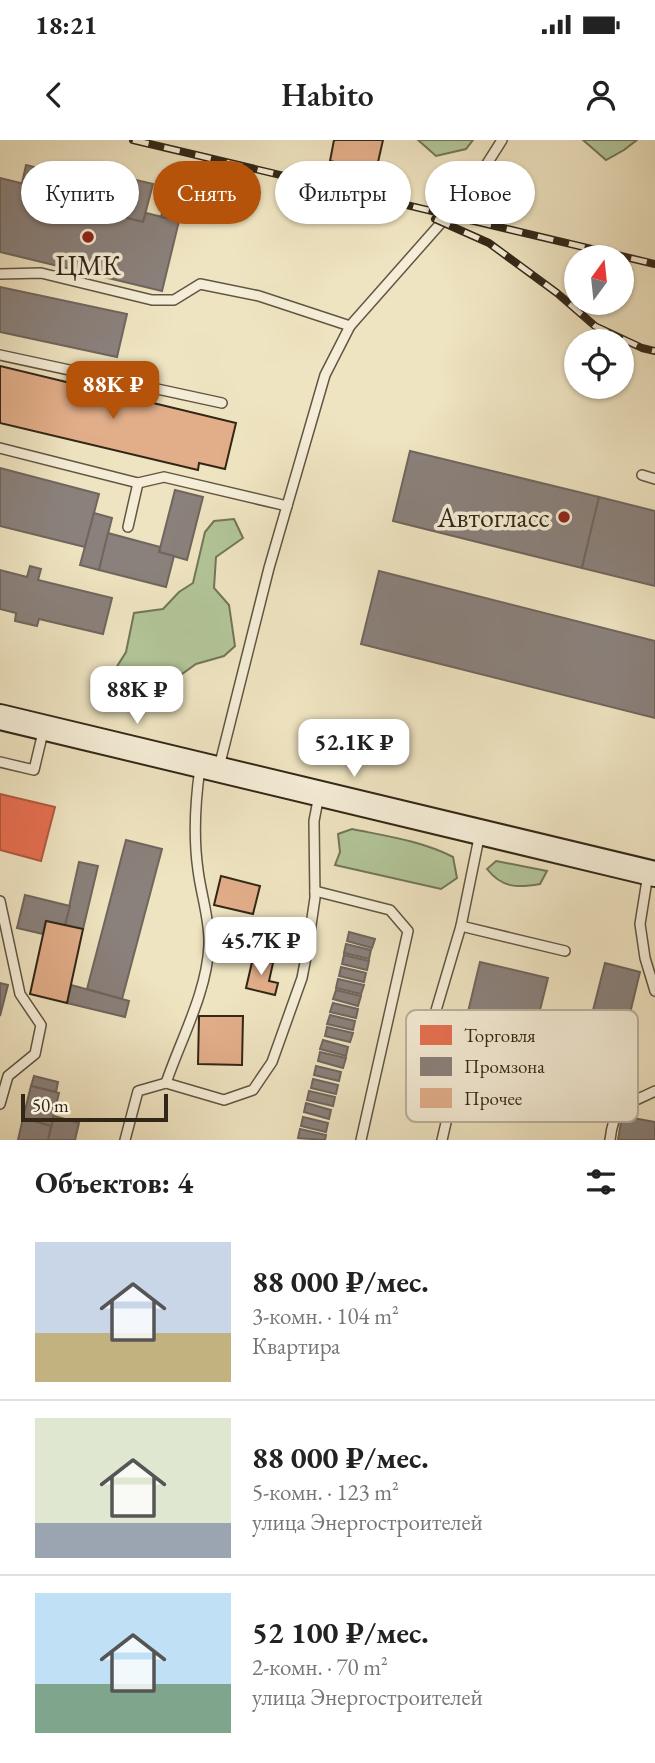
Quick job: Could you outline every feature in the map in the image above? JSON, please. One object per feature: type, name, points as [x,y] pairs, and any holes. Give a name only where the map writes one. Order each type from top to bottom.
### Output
[{"type":"main road","points":[[0,717],[652,873]]},
{"type":"lane","points":[[166,1083],[202,986],[209,944],[195,849],[194,813],[325,375],[351,326],[471,188],[502,140]]},
{"type":"lane","points":[[0,274],[41,273],[152,300],[174,300],[200,284],[259,296],[351,326]]},
{"type":"lane","points":[[0,355],[222,404]]},
{"type":"lane","points":[[0,448],[138,483],[164,477],[287,506]]},
{"type":"lane","points":[[642,475],[655,479]]},
{"type":"lane","points":[[128,527],[138,483]]},
{"type":"lane","points":[[0,762],[34,770],[44,727]]},
{"type":"lane","points":[[125,1140],[138,1091],[166,1083],[224,1100],[253,1090],[272,1062],[302,978],[315,891],[314,821],[319,794]]},
{"type":"lane","points":[[436,1010],[461,926],[481,831]]},
{"type":"lane","points":[[652,873],[639,924],[655,991]]},
{"type":"lane","points":[[315,891],[390,909],[408,931],[361,1140]]},
{"type":"lane","points":[[0,901],[20,995],[41,1025],[35,1054],[8,1076],[0,1104]]},
{"type":"lane","points":[[461,926],[565,951]]},
{"type":"lane","points":[[638,1100],[655,1091]]},
{"type":"lane","points":[[442,1140],[447,1122]]},
{"type":"lane","points":[[610,1140],[613,1122]]},
{"type":"green space","points":[[418,140],[473,140],[466,149],[436,156]]},
{"type":"green space","points":[[583,140],[637,140],[606,160]]},
{"type":"green space","points":[[234,519],[243,538],[216,557],[214,588],[229,605],[235,646],[224,656],[196,664],[131,711],[104,707],[111,676],[126,652],[134,613],[163,609],[179,592],[193,583],[205,532],[214,521]]},
{"type":"green space","points":[[352,829],[441,851],[453,857],[457,878],[441,889],[335,865],[340,852],[338,834]]},
{"type":"green space","points":[[496,861],[547,871],[540,884],[510,885],[498,880],[487,869]]},
{"type":"building: Торговля","points":[[0,794],[55,807],[41,861],[0,850]]},
{"type":"building: Промзона","name":"ЦМК","points":[[0,178],[21,183],[21,224],[139,224],[139,221],[143,222],[146,213],[153,215],[153,224],[178,224],[162,291],[0,252]]},
{"type":"building: Промзона","points":[[139,181],[153,184],[143,222],[139,221]]},
{"type":"building: Промзона","points":[[0,287],[127,314],[117,357],[0,332]]},
{"type":"building: Промзона","points":[[410,451],[599,497],[582,568],[393,521]]},
{"type":"building: Промзона","points":[[0,468],[99,494],[85,547],[0,526]]},
{"type":"building: Промзона","points":[[175,490],[203,497],[187,560],[159,552]]},
{"type":"building: Промзона","points":[[599,497],[655,511],[655,586],[582,568]]},
{"type":"building: Промзона","points":[[94,513],[112,518],[99,570],[80,565]]},
{"type":"building: Промзона","points":[[108,533],[160,547],[159,552],[174,556],[166,587],[99,570]]},
{"type":"building: Промзона","points":[[30,566],[41,569],[38,580],[112,598],[103,634],[39,619],[37,626],[15,621],[16,613],[0,609],[0,570],[27,577]]},
{"type":"building: Промзона","points":[[379,571],[655,641],[655,718],[361,644]]},
{"type":"building: Промзона","points":[[126,840],[162,849],[122,999],[87,989]]},
{"type":"building: Промзона","points":[[79,862],[98,866],[83,929],[65,925]]},
{"type":"building: Промзона","points":[[25,895],[70,906],[65,925],[46,921],[43,934],[17,928]]},
{"type":"building: Промзона","points":[[349,932],[375,939],[372,948],[347,941]]},
{"type":"building: Промзона","points":[[346,944],[371,950],[369,959],[344,953]]},
{"type":"building: Промзона","points":[[344,955],[369,961],[367,970],[342,964]]},
{"type":"building: Промзона","points":[[480,962],[548,978],[540,1010],[468,1010]]},
{"type":"building: Промзона","points":[[605,963],[640,972],[631,1010],[593,1010]]},
{"type":"building: Промзона","points":[[341,967],[366,973],[364,982],[339,976]]},
{"type":"building: Промзона","points":[[338,979],[364,985],[361,994],[336,988]]},
{"type":"building: Промзона","points":[[0,983],[8,985],[0,1016]]},
{"type":"building: Промзона","points":[[71,985],[129,1001],[125,1017],[67,1003]]},
{"type":"building: Промзона","points":[[336,990],[361,996],[358,1006],[333,999]]},
{"type":"building: Промзона","points":[[333,1003],[358,1009],[356,1018],[330,1012]]},
{"type":"building: Промзона","points":[[330,1015],[355,1021],[353,1030],[327,1024]]},
{"type":"building: Промзона","points":[[327,1027],[353,1033],[350,1042],[325,1036]]},
{"type":"building: Промзона","points":[[323,1040],[348,1047],[346,1056],[320,1049]]},
{"type":"building: Промзона","points":[[320,1052],[346,1058],[343,1068],[318,1061]]},
{"type":"building: Промзона","points":[[316,1066],[341,1072],[339,1081],[314,1075]]},
{"type":"building: Промзона","points":[[34,1076],[58,1082],[56,1092],[31,1086]]},
{"type":"building: Промзона","points":[[313,1079],[338,1085],[336,1094],[311,1088]]},
{"type":"building: Промзона","points":[[31,1086],[59,1093],[51,1126],[23,1118]]},
{"type":"building: Промзона","points":[[309,1091],[335,1097],[333,1106],[307,1100]]},
{"type":"building: Промзона","points":[[306,1103],[331,1110],[329,1119],[304,1112]]},
{"type":"building: Промзона","points":[[54,1116],[79,1123],[75,1140],[48,1140]]},
{"type":"building: Промзона","points":[[303,1117],[328,1123],[326,1132],[301,1126]]},
{"type":"building: Промзона","points":[[23,1118],[51,1126],[48,1140],[18,1140]]},
{"type":"building: Промзона","points":[[638,1119],[655,1122],[655,1140],[618,1140],[621,1122],[638,1122]]},
{"type":"building: Промзона","points":[[300,1129],[326,1135],[325,1140],[298,1138]]},
{"type":"building: Прочее","points":[[334,140],[383,140],[378,161],[330,161]]},
{"type":"building: Прочее","points":[[0,366],[236,423],[225,469],[199,463],[198,470],[0,423]]},
{"type":"building: Прочее","points":[[221,876],[260,886],[253,914],[214,905]]},
{"type":"building: Прочее","points":[[46,921],[83,929],[67,1003],[30,994]]},
{"type":"building: Прочее","points":[[253,958],[273,963],[269,981],[278,983],[275,995],[246,988]]},
{"type":"building: Прочее","points":[[199,1016],[243,1016],[242,1065],[198,1064]]},
{"type":"railway","points":[[133,140],[655,264]]},
{"type":"railway","points":[[446,224],[489,243],[557,293],[595,326],[642,348],[655,351]]},
{"type":"place","name":"ЦМК","points":[[88,237]]},
{"type":"place","name":"Автогласс","points":[[564,517]]}]
